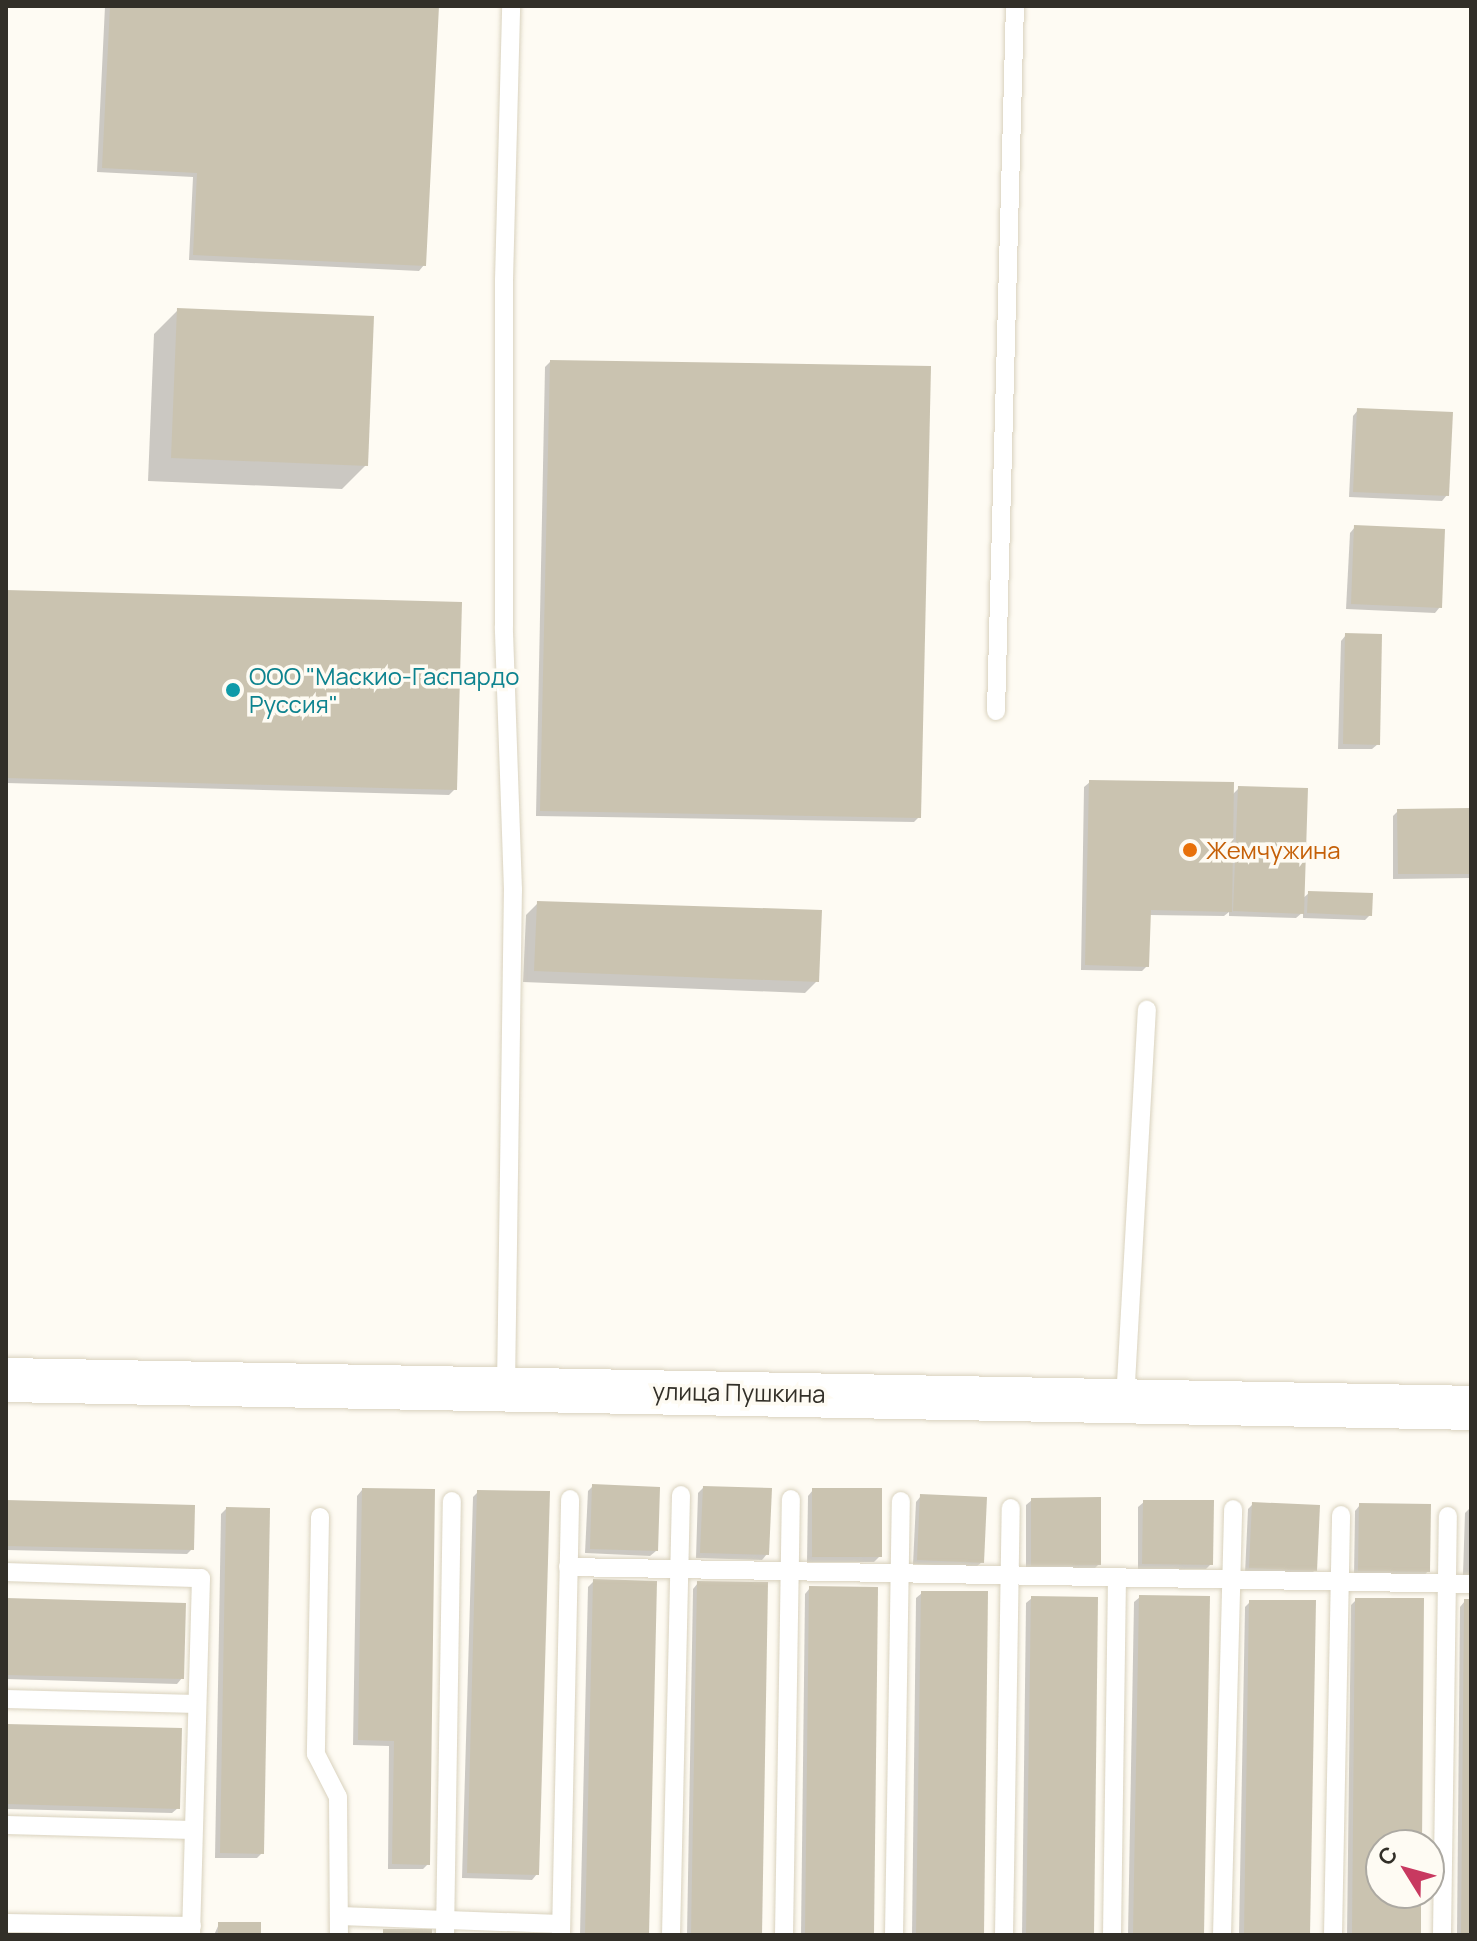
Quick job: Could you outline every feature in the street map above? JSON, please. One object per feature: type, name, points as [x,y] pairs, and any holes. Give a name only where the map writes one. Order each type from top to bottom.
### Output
[{"type":"main road","name":"улица Пушкина","points":[[6,1380],[506,1387],[1471,1408]]},
{"type":"lane","points":[[506,1387],[513,890],[504,626],[504,280],[511,6]]},
{"type":"lane","points":[[996,711],[1015,6]]},
{"type":"lane","points":[[1125,1401],[1147,1010]]},
{"type":"lane","points":[[671,1935],[681,1495]]},
{"type":"lane","points":[[340,1916],[445,1928],[561,1930],[570,1499]]},
{"type":"lane","points":[[784,1935],[791,1499]]},
{"type":"lane","points":[[445,1928],[452,1501]]},
{"type":"lane","points":[[894,1935],[901,1501]]},
{"type":"lane","points":[[1004,1935],[1011,1508]]},
{"type":"lane","points":[[1222,1935],[1233,1509]]},
{"type":"lane","points":[[1333,1935],[1341,1515]]},
{"type":"lane","points":[[1442,1935],[1448,1516]]},
{"type":"lane","points":[[320,1517],[316,1754],[338,1797],[339,1935]]},
{"type":"lane","points":[[568,1567],[1471,1584]]},
{"type":"lane","points":[[6,1572],[201,1578],[192,1931],[6,1923]]},
{"type":"lane","points":[[1112,1935],[1117,1577]]},
{"type":"lane","points":[[6,1699],[197,1704]]},
{"type":"lane","points":[[6,1825],[193,1830]]},
{"type":"building","points":[[110,6],[439,6],[426,266],[193,255],[197,173],[102,168]]},
{"type":"building","points":[[177,308],[374,316],[368,466],[171,458]]},
{"type":"building","points":[[550,360],[931,366],[921,818],[540,811]]},
{"type":"building","points":[[1357,408],[1453,412],[1449,496],[1353,492]]},
{"type":"building","points":[[1354,525],[1445,529],[1442,608],[1351,604]]},
{"type":"building","name":"ООО \"Маскио-Гаспардо Руссия\"","points":[[6,590],[462,602],[457,790],[6,778]]},
{"type":"building","points":[[1345,633],[1382,634],[1380,745],[1343,744]]},
{"type":"building","points":[[1089,780],[1234,782],[1232,912],[1151,910],[1149,967],[1085,965]]},
{"type":"building","points":[[1238,786],[1308,788],[1304,914],[1233,911]]},
{"type":"building","points":[[1471,808],[1471,874],[1398,874],[1397,809]]},
{"type":"building","points":[[1308,891],[1373,893],[1372,916],[1307,913]]},
{"type":"building","points":[[537,901],[822,910],[819,982],[534,971]]},
{"type":"building","points":[[592,1484],[660,1487],[658,1551],[590,1549]]},
{"type":"building","points":[[703,1486],[772,1488],[769,1555],[700,1553]]},
{"type":"building","points":[[362,1488],[435,1489],[430,1865],[392,1864],[394,1741],[358,1740]]},
{"type":"building","points":[[812,1488],[882,1488],[882,1557],[812,1557]]},
{"type":"building","points":[[477,1490],[550,1491],[539,1875],[467,1873]]},
{"type":"building","points":[[920,1494],[987,1497],[984,1563],[917,1560]]},
{"type":"building","points":[[1101,1497],[1101,1565],[1031,1566],[1031,1498]]},
{"type":"building","points":[[6,1500],[195,1505],[194,1550],[6,1546]]},
{"type":"building","points":[[1143,1500],[1214,1500],[1213,1565],[1142,1564]]},
{"type":"building","points":[[1252,1502],[1320,1505],[1317,1571],[1249,1568]]},
{"type":"building","points":[[1359,1503],[1431,1504],[1430,1572],[1358,1571]]},
{"type":"building","points":[[226,1507],[270,1508],[264,1854],[220,1853]]},
{"type":"building","points":[[593,1579],[657,1581],[649,1935],[585,1935]]},
{"type":"building","points":[[697,1581],[768,1582],[762,1935],[691,1935]]},
{"type":"building","points":[[809,1586],[878,1587],[874,1935],[805,1935]]},
{"type":"building","points":[[921,1591],[988,1591],[984,1935],[916,1935]]},
{"type":"building","points":[[1139,1595],[1210,1596],[1204,1935],[1133,1935]]},
{"type":"building","points":[[1031,1596],[1098,1597],[1094,1935],[1026,1935]]},
{"type":"building","points":[[6,1598],[186,1603],[184,1679],[6,1675]]},
{"type":"building","points":[[1355,1598],[1424,1598],[1422,1829],[1365,1829],[1365,1909],[1421,1909],[1421,1935],[1352,1935]]},
{"type":"building","points":[[1464,1599],[1471,1599],[1471,1935],[1461,1935]]},
{"type":"building","points":[[1249,1600],[1316,1600],[1310,1935],[1244,1935]]},
{"type":"building","points":[[6,1724],[182,1728],[180,1809],[6,1804]]},
{"type":"building","points":[[218,1922],[261,1922],[261,1935],[218,1935]]},
{"type":"building","points":[[383,1929],[432,1929],[432,1935],[383,1935]]},
{"type":"place","name":"ООО \"Маскио-Гаспардо Руссия\"","points":[[233,690]]},
{"type":"place","name":"Жемчужина","points":[[1190,850]]}]
